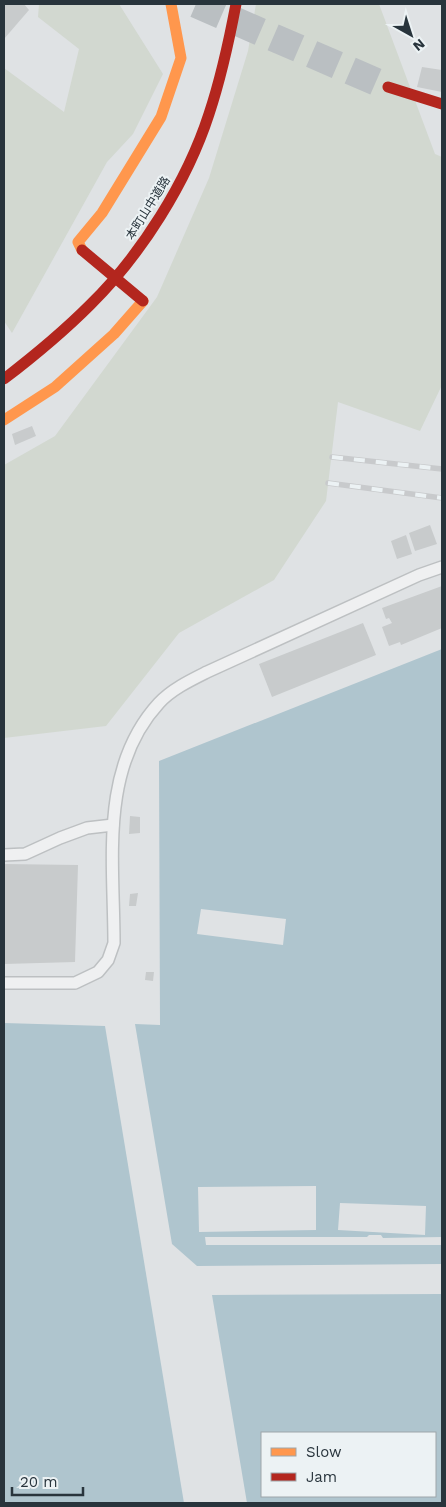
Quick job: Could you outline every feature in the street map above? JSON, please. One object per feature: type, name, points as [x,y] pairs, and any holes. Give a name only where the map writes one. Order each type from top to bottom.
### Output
[{"type":"main road","points":[[4,420],[55,387],[114,334],[143,301],[82,250],[78,242],[102,213],[161,117],[181,58],[171,4]]},
{"type":"main road","name":"本町山中道路","points":[[4,379],[50,344],[104,291],[135,254],[162,216],[204,130],[220,81],[236,4]]},
{"type":"main road","points":[[388,87],[442,104]]},
{"type":"main road","points":[[98,275],[110,260]]},
{"type":"lane","points":[[4,983],[75,982],[98,972],[108,960],[114,943],[113,825],[118,783],[126,756],[146,719],[160,702],[207,672],[419,575],[442,567]]},
{"type":"lane","points":[[4,855],[25,854],[87,828],[113,825]]},
{"type":"shaded area","points":[[39,4],[119,4],[163,74],[133,134],[107,162],[12,333],[4,321],[4,68],[64,112],[79,49],[38,17]]},
{"type":"shaded area","points":[[256,4],[379,4],[435,154],[442,157],[442,385],[420,431],[338,402],[326,501],[274,580],[179,633],[106,726],[4,738],[4,465],[55,436],[157,297],[209,178],[248,51]]},
{"type":"water","points":[[442,649],[442,1237],[383,1238],[381,1235],[369,1235],[367,1237],[205,1237],[206,1245],[442,1245],[442,1264],[197,1266],[172,1244],[135,1024],[160,1025],[159,761]],"holes":[[[201,909],[286,919],[283,945],[197,934]],[[316,1186],[316,1230],[199,1232],[198,1187]],[[340,1203],[426,1206],[425,1235],[338,1230]]]},
{"type":"water","points":[[4,1023],[105,1026],[184,1503],[4,1503]]},
{"type":"water","points":[[442,1294],[442,1503],[247,1503],[212,1295]]},
{"type":"building","points":[[4,4],[24,4],[29,10],[4,39]]},
{"type":"building","points":[[422,67],[442,70],[442,92],[417,87]]},
{"type":"building","points":[[32,426],[36,436],[15,445],[12,434]]},
{"type":"building","points":[[430,525],[437,544],[415,551],[409,533]]},
{"type":"building","points":[[406,535],[412,554],[397,559],[391,541]]},
{"type":"building","points":[[442,586],[442,628],[401,645],[400,642],[389,646],[382,627],[392,623],[389,618],[386,619],[382,608]]},
{"type":"building","points":[[363,623],[376,655],[272,697],[259,664]]},
{"type":"building","points":[[130,816],[140,817],[140,833],[129,834]]},
{"type":"building","points":[[4,864],[78,865],[75,962],[4,964]]},
{"type":"building","points":[[138,893],[136,906],[129,906],[130,894]]},
{"type":"building","points":[[146,972],[154,972],[153,981],[145,980]]},
{"type":"tunnel","points":[[196,4],[388,87]]},
{"type":"railway","points":[[332,457],[442,469]]},
{"type":"railway","points":[[328,483],[442,498]]},
{"type":"traffic: slow","points":[[82,250],[78,242],[102,213],[161,117],[181,58],[171,4]]},
{"type":"traffic: slow","points":[[4,420],[55,387],[114,334],[143,301]]},
{"type":"traffic: jam","points":[[4,379],[48,344],[90,305],[127,264],[160,216],[175,191],[200,140],[217,87],[236,4]]},
{"type":"traffic: jam","points":[[388,87],[442,104]]},
{"type":"traffic: jam","points":[[82,250],[143,301]]}]
